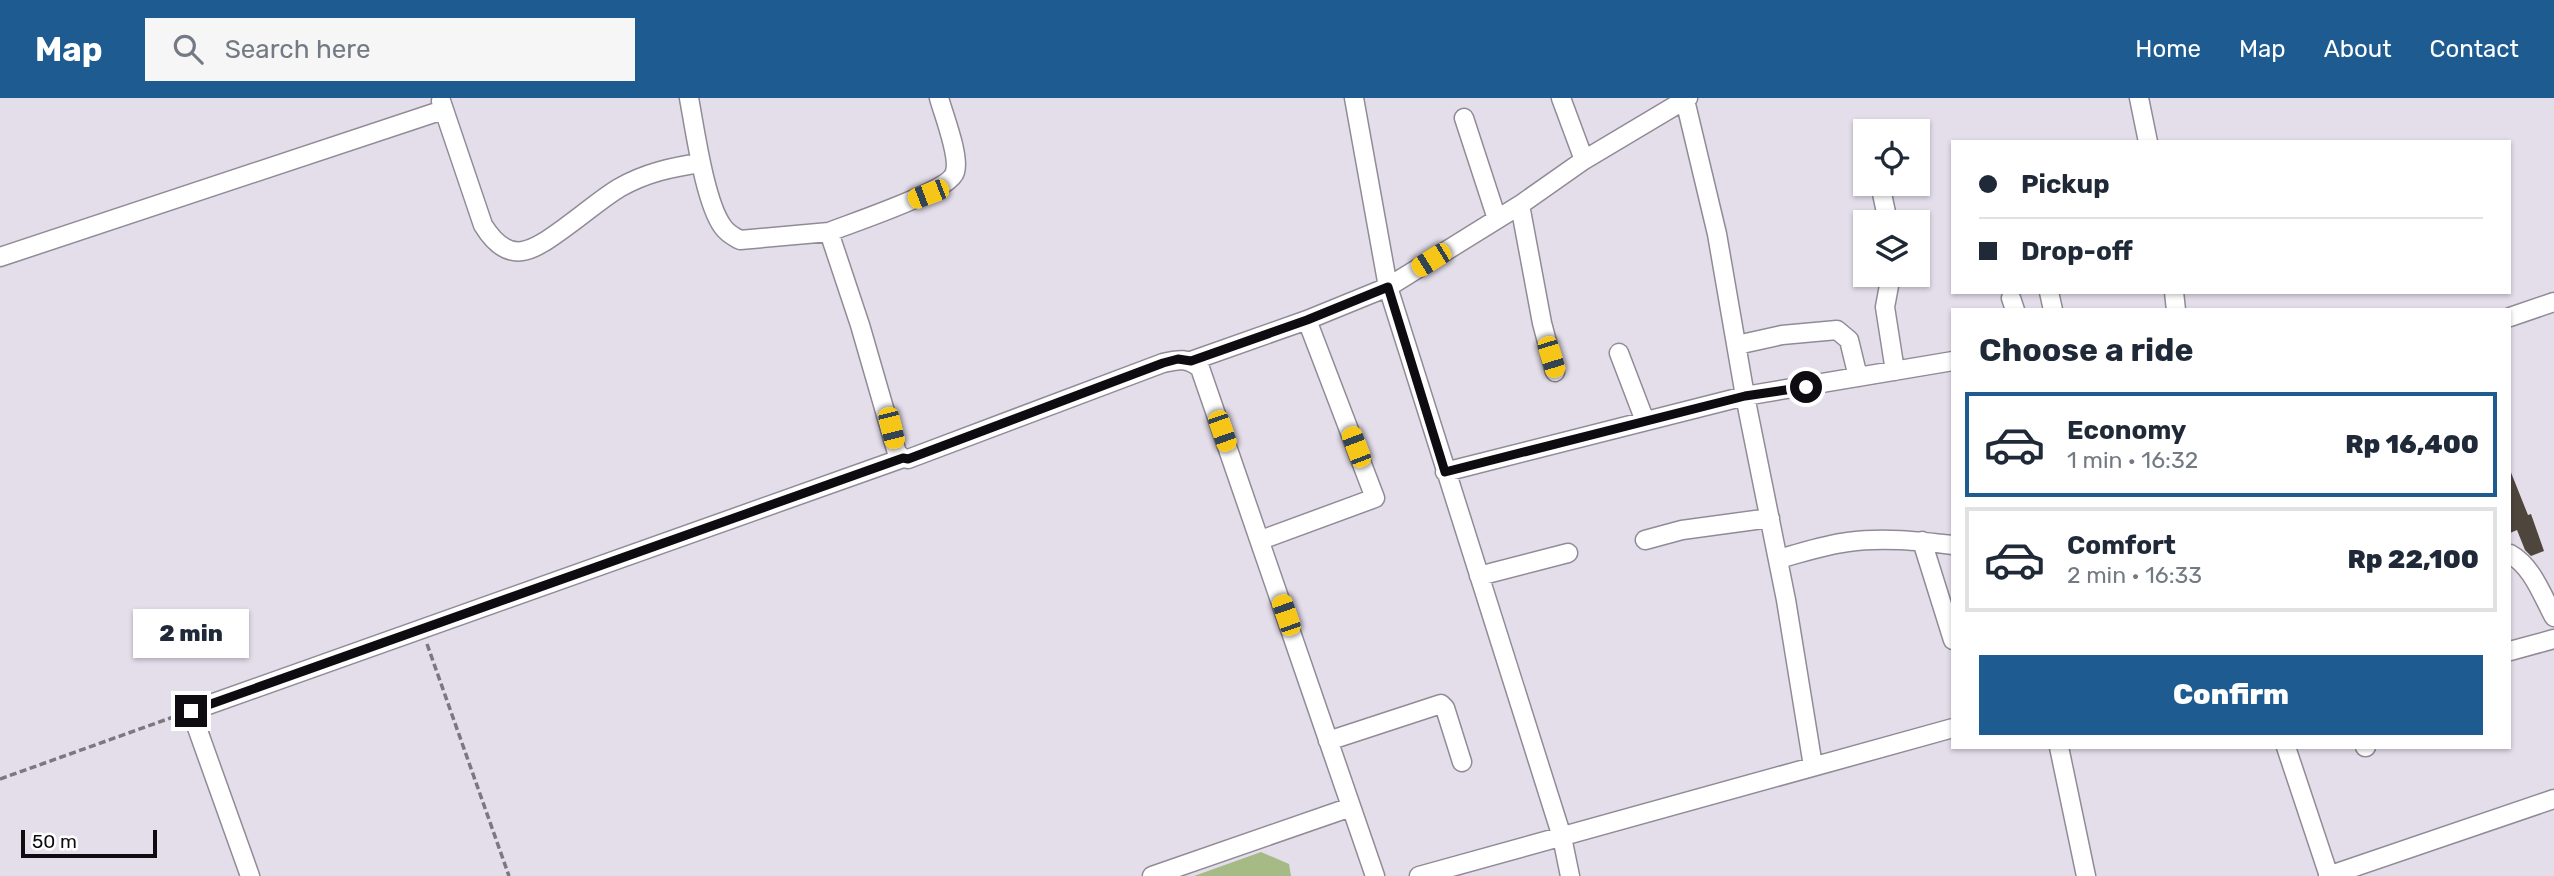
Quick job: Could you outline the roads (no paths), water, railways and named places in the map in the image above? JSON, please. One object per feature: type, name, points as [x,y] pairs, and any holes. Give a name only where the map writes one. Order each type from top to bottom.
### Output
[{"type":"street","points":[[689,98],[701,163],[720,224],[728,234],[740,240],[829,232],[928,194],[948,183],[955,174],[956,162],[939,98]]},
{"type":"street","points":[[1354,98],[1388,287],[1562,837],[1570,876]]},
{"type":"street","points":[[1561,98],[1584,160]]},
{"type":"street","points":[[2140,98],[2148,140]]},
{"type":"street","points":[[250,876],[191,711],[903,458],[908,459],[1163,363],[1178,359],[1191,361],[1307,320],[1388,287],[1520,205],[1662,106],[1687,99],[1717,233],[1745,396],[1778,559],[1813,766]]},
{"type":"street","points":[[0,257],[442,104],[483,225],[489,235],[505,249],[522,252],[543,246],[619,188],[666,168],[701,163]]},
{"type":"street","points":[[1464,118],[1497,219]]},
{"type":"street","points":[[1520,205],[1542,323],[1555,372]]},
{"type":"street","points":[[829,232],[860,325],[897,453],[903,458]]},
{"type":"street","points":[[1889,287],[1885,307],[1895,371]]},
{"type":"street","points":[[2511,317],[2554,302]]},
{"type":"street","points":[[1261,540],[1375,498],[1307,320]]},
{"type":"street","points":[[1737,345],[1782,335],[1837,330],[1849,340],[1858,377]]},
{"type":"street","points":[[1619,353],[1645,421]]},
{"type":"street","points":[[1191,361],[1200,368],[1375,876]]},
{"type":"street","points":[[1445,472],[1745,396],[1951,361]]},
{"type":"street","points":[[1645,540],[1682,530],[1770,518]]},
{"type":"street","points":[[1778,559],[1846,542],[1922,541],[1951,545]]},
{"type":"street","points":[[1922,541],[1951,634]]},
{"type":"street","points":[[1479,576],[1568,553]]},
{"type":"street","points":[[2511,554],[2529,570],[2554,617]]},
{"type":"street","points":[[2511,651],[2554,639]]},
{"type":"street","points":[[1328,741],[1441,704],[1445,708],[1462,762]]},
{"type":"street","points":[[1419,876],[1951,728]]},
{"type":"street","points":[[2059,749],[2086,876]]},
{"type":"street","points":[[2287,749],[2329,876],[2554,799]]},
{"type":"street","points":[[1152,876],[1351,807]]}]
